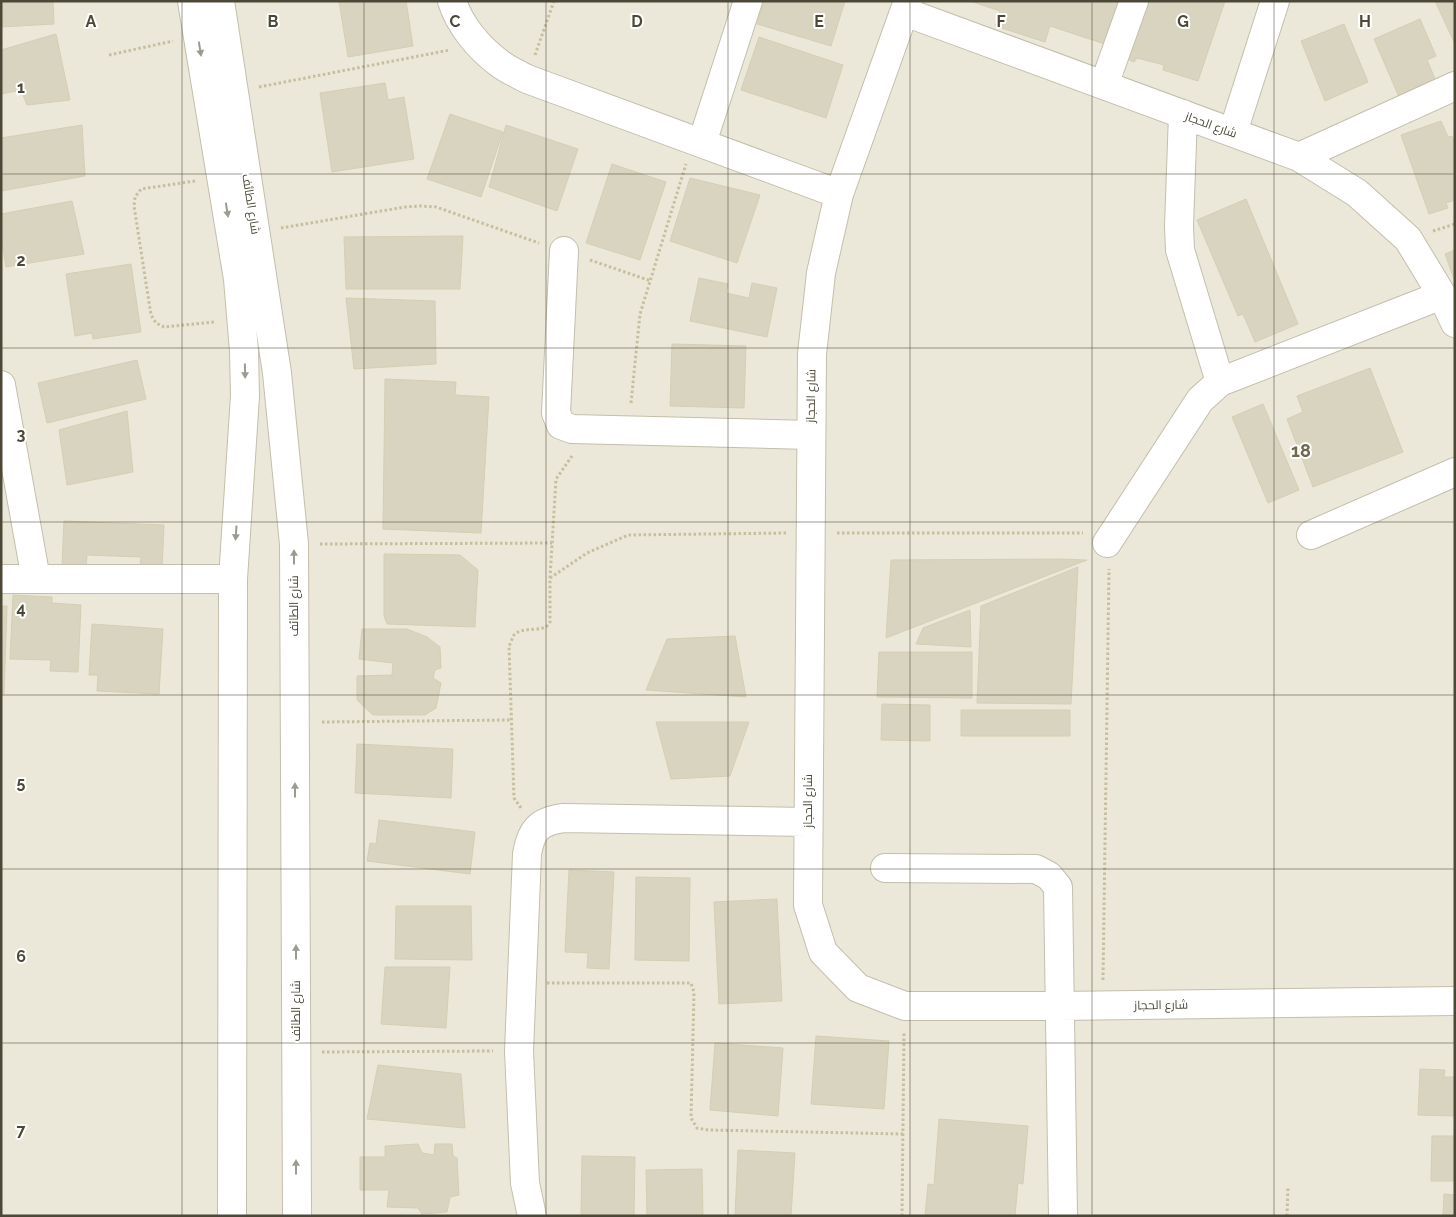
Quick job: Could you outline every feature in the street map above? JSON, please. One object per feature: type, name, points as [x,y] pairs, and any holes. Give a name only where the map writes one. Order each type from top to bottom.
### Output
[{"type":"street","name":"شارع الطائف","points":[[192,1],[238,279],[242,319],[245,396],[234,578],[232,1216]]},
{"type":"street","name":"شارع الطائف","points":[[220,1],[277,373],[294,544],[297,1216]]},
{"type":"street","points":[[452,1],[455,12],[478,45],[501,64],[527,79],[839,194]]},
{"type":"street","points":[[698,142],[748,1]]},
{"type":"street","points":[[1104,85],[1134,1]]},
{"type":"street","points":[[1233,132],[1275,1]]},
{"type":"street","name":"شارع الحجاز","points":[[1455,323],[1442,295],[1408,239],[1358,193],[1299,157],[1104,85],[906,6],[839,194],[821,273],[812,354],[810,435],[808,822],[808,905],[823,952],[858,988],[904,1006],[1102,1006],[1455,1001]]},
{"type":"street","points":[[1299,157],[1455,86]]},
{"type":"street","points":[[1183,114],[1179,226],[1180,250],[1220,382]]},
{"type":"street","points":[[564,251],[556,413],[561,425],[572,429],[810,435]]},
{"type":"street","points":[[1107,543],[1200,400],[1220,382],[1442,295]]},
{"type":"street","points":[[2,391],[36,579]]},
{"type":"street","points":[[1311,535],[1455,472]]},
{"type":"street","points":[[1,579],[234,578]]},
{"type":"street","points":[[532,1216],[525,1183],[519,1051],[527,854],[530,839],[539,826],[551,820],[564,818],[808,822]]},
{"type":"street","points":[[885,868],[1036,869],[1049,876],[1058,887],[1063,1216]]},
{"type":"path","points":[[527,79],[554,1]]},
{"type":"path","points":[[109,55],[198,36]]},
{"type":"path","points":[[234,91],[478,45]]},
{"type":"path","points":[[628,431],[640,314],[698,142]]},
{"type":"path","points":[[221,177],[141,190],[135,196],[134,206],[151,315],[156,323],[164,327],[242,319]]},
{"type":"path","points":[[256,232],[421,206],[436,207],[651,281]]},
{"type":"path","points":[[539,826],[525,814],[514,798],[509,646],[514,635],[524,629],[545,628],[550,622],[550,578],[556,479],[570,458],[577,453]]},
{"type":"path","points":[[550,578],[587,552],[628,535],[1096,533],[1107,543],[1109,560],[1102,1006]]},
{"type":"path","points":[[294,544],[552,543]]},
{"type":"path","points":[[295,722],[511,720]]},
{"type":"path","points":[[522,983],[691,983],[694,992],[691,1118],[697,1128],[708,1130],[903,1134]]},
{"type":"path","points":[[902,1216],[904,1006]]},
{"type":"path","points":[[296,1052],[519,1051]]},
{"type":"path","points":[[1287,1216],[1288,1186]]},
{"type":"shaded area","points":[[1,1],[1455,1],[1455,1216],[1,1216]]},
{"type":"building","points":[[1,1],[53,1],[54,24],[1,27]]},
{"type":"building","points":[[339,1],[406,1],[413,46],[348,57]]},
{"type":"building","points":[[764,1],[845,1],[831,46],[757,24]]},
{"type":"building","points":[[970,1],[1122,1],[1108,45],[1050,26],[1045,42],[995,26],[1000,11]]},
{"type":"building","points":[[1140,1],[1225,1],[1198,81],[1163,70],[1164,65],[1137,58],[1134,62],[1123,57]]},
{"type":"building","points":[[1435,1],[1455,1],[1455,44]]},
{"type":"building","points":[[1420,19],[1436,56],[1427,60],[1436,81],[1399,97],[1374,39]]},
{"type":"building","points":[[1344,24],[1368,82],[1325,101],[1301,41]]},
{"type":"building","points":[[56,34],[70,100],[27,105],[21,90],[1,94],[1,50]]},
{"type":"building","points":[[759,37],[843,65],[826,118],[741,90]]},
{"type":"building","points":[[385,83],[388,100],[404,97],[414,159],[332,172],[320,93]]},
{"type":"building","points":[[450,114],[503,132],[481,197],[427,179]]},
{"type":"building","points":[[1441,121],[1448,137],[1452,136],[1455,143],[1455,200],[1446,203],[1448,208],[1429,214],[1401,135]]},
{"type":"building","points":[[82,125],[85,176],[1,191],[1,138]]},
{"type":"building","points":[[506,125],[578,149],[557,211],[489,187]]},
{"type":"building","points":[[612,164],[666,182],[640,260],[586,243]]},
{"type":"building","points":[[690,178],[760,195],[737,263],[670,241]]},
{"type":"building","points":[[1246,199],[1298,324],[1255,342],[1243,314],[1238,316],[1197,220]]},
{"type":"building","points":[[72,201],[84,254],[6,267],[1,237],[1,214]]},
{"type":"building","points":[[463,236],[460,289],[346,289],[344,237]]},
{"type":"building","points":[[1455,250],[1455,282],[1445,254]]},
{"type":"building","points":[[131,264],[141,332],[93,339],[92,333],[75,336],[66,274]]},
{"type":"building","points":[[699,278],[728,284],[726,293],[749,298],[752,283],[777,288],[767,337],[690,321]]},
{"type":"building","points":[[346,298],[435,301],[436,364],[354,369]]},
{"type":"building","points":[[672,344],[746,346],[744,408],[670,406]]},
{"type":"building","points":[[137,360],[146,399],[47,423],[38,383]]},
{"type":"building","points":[[1370,368],[1403,452],[1313,487],[1287,419],[1303,412],[1297,396]]},
{"type":"building","points":[[385,379],[456,382],[455,395],[489,397],[481,533],[383,529]]},
{"type":"building","points":[[1263,404],[1299,490],[1268,503],[1232,417]]},
{"type":"building","points":[[127,411],[133,472],[67,485],[59,430]]},
{"type":"building","points":[[64,521],[164,525],[162,569],[140,568],[141,557],[87,555],[86,568],[62,567]]},
{"type":"building","points":[[384,554],[460,555],[478,570],[475,627],[387,624],[384,616]]},
{"type":"building","points":[[891,560],[1087,560],[886,638]]},
{"type":"building","points":[[1078,567],[1071,704],[977,703],[981,606]]},
{"type":"building","points":[[13,595],[52,597],[52,603],[81,605],[78,672],[50,671],[51,660],[10,659]]},
{"type":"building","points":[[1,606],[7,606],[4,694],[1,694]]},
{"type":"building","points":[[970,610],[971,647],[916,644],[923,628]]},
{"type":"building","points":[[92,624],[163,629],[159,694],[97,691],[98,675],[89,675]]},
{"type":"building","points":[[362,629],[407,629],[427,637],[440,647],[441,668],[435,670],[433,678],[441,683],[436,708],[425,715],[373,715],[357,700],[357,676],[392,675],[393,663],[359,659]]},
{"type":"building","points":[[735,636],[746,697],[646,690],[667,639]]},
{"type":"building","points":[[879,652],[972,652],[972,698],[877,697]]},
{"type":"building","points":[[882,704],[930,705],[930,741],[881,740]]},
{"type":"building","points":[[961,710],[1070,710],[1070,736],[961,736]]},
{"type":"building","points":[[656,722],[749,722],[730,776],[671,779]]},
{"type":"building","points":[[357,744],[453,749],[451,798],[355,793]]},
{"type":"building","points":[[379,820],[475,832],[470,874],[367,861],[370,843],[376,844]]},
{"type":"building","points":[[569,870],[614,872],[609,969],[587,968],[588,953],[565,952]]},
{"type":"building","points":[[636,877],[690,878],[689,961],[635,960]]},
{"type":"building","points":[[777,899],[782,1001],[719,1004],[714,902]]},
{"type":"building","points":[[396,906],[471,906],[472,960],[395,959]]},
{"type":"building","points":[[385,967],[450,967],[446,1028],[381,1024]]},
{"type":"building","points":[[816,1036],[889,1041],[884,1109],[811,1104]]},
{"type":"building","points":[[715,1043],[783,1048],[778,1116],[710,1110]]},
{"type":"building","points":[[378,1065],[461,1074],[465,1128],[367,1119]]},
{"type":"building","points":[[1420,1069],[1445,1070],[1444,1077],[1455,1077],[1455,1116],[1418,1115]]},
{"type":"building","points":[[939,1119],[1028,1126],[1023,1184],[1018,1183],[1015,1216],[925,1216],[928,1184],[934,1185]]},
{"type":"building","points":[[1432,1136],[1455,1136],[1455,1181],[1431,1181]]},
{"type":"building","points":[[418,1144],[422,1153],[434,1155],[435,1144],[452,1144],[453,1156],[457,1158],[459,1195],[450,1197],[447,1212],[422,1214],[418,1208],[387,1207],[389,1190],[360,1190],[360,1157],[385,1157],[385,1146]]},
{"type":"building","points":[[738,1150],[795,1153],[791,1216],[735,1216]]},
{"type":"building","points":[[582,1156],[635,1157],[634,1216],[581,1216]]},
{"type":"building","points":[[702,1169],[703,1216],[647,1216],[646,1170]]},
{"type":"building","points":[[1444,1194],[1455,1195],[1455,1216],[1443,1216]]},
{"type":"district","name":"18","points":[[1301,451]]}]
